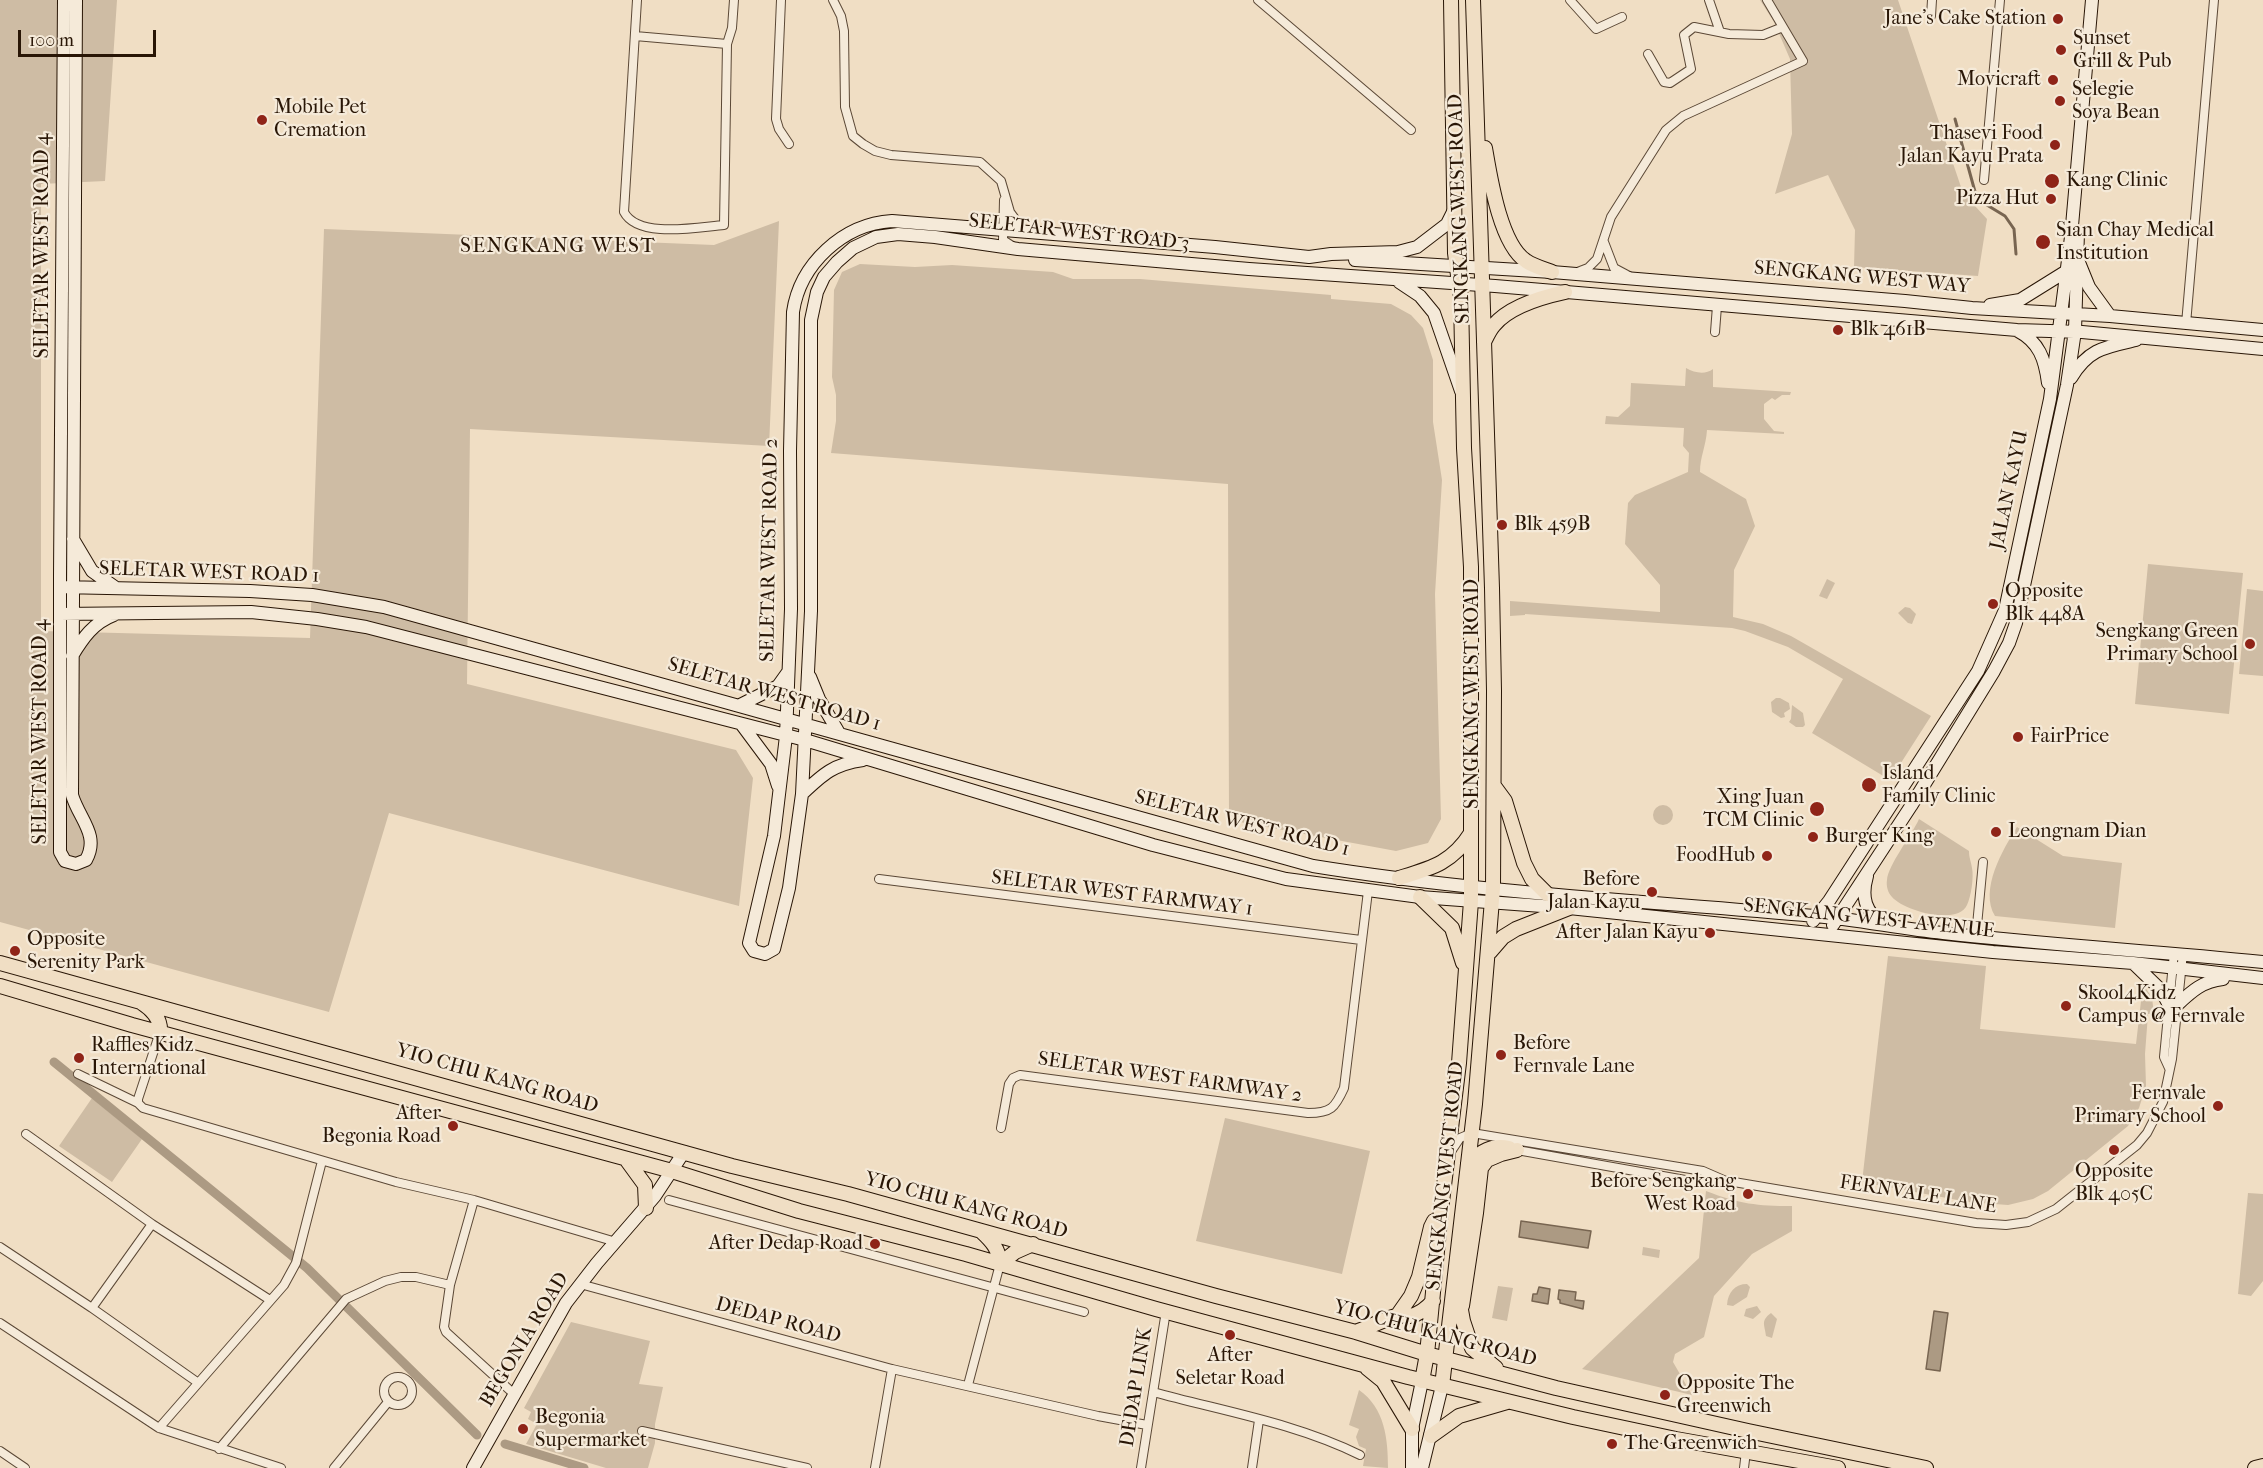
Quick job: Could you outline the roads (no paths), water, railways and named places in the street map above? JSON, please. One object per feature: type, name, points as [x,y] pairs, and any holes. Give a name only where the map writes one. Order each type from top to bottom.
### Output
[{"type":"main road","name":"SELETAR WEST ROAD 4","points":[[64,0],[66,614],[60,852],[65,861],[76,864],[86,860],[92,849],[91,834],[76,808],[72,795],[72,656],[66,614]]},
{"type":"main road","name":"SELETAR WEST ROAD 4","points":[[66,587],[72,538],[76,0]]},
{"type":"main road","name":"SENGKANG WEST ROAD","points":[[1422,1381],[1427,1354],[1441,1210],[1459,1063],[1471,901],[1471,567],[1454,210],[1451,0]]},
{"type":"main road","name":"SENGKANG WEST ROAD","points":[[1442,1386],[1472,1133],[1490,952],[1493,895],[1494,680],[1473,0]]},
{"type":"main road","name":"JALAN KAYU","points":[[1829,934],[1836,919],[1952,740],[2009,643],[2016,623],[2067,385],[2074,331],[2067,314],[2065,272],[2071,237],[2092,0]]},
{"type":"main road","name":"JALAN KAYU","points":[[1805,932],[1828,901],[1978,671],[2005,610],[2050,399],[2059,332],[2067,314],[2077,257],[2098,0]]},
{"type":"main road","points":[[1477,107],[1491,181],[1508,238],[1526,262],[1552,272]]},
{"type":"main road","name":"SELETAR WEST ROAD 3","points":[[1309,257],[1398,252],[1417,247],[1447,224],[1454,210]]},
{"type":"main road","name":"SELETAR WEST ROAD 3","points":[[792,387],[795,301],[805,275],[834,243],[859,229],[883,222],[1024,231],[1309,257],[1457,267]]},
{"type":"main road","name":"SELETAR WEST ROAD 3","points":[[812,389],[811,320],[814,303],[824,277],[853,248],[876,237],[898,234],[1018,249],[1459,284]]},
{"type":"main road","points":[[2077,257],[2089,287],[2110,316]]},
{"type":"main road","name":"SENGKANG WEST WAY","points":[[1457,267],[1552,272],[2263,330]]},
{"type":"main road","points":[[1972,308],[2020,300],[2065,272]]},
{"type":"main road","points":[[1398,280],[1420,296],[1434,313],[1462,392]]},
{"type":"main road","name":"SENGKANG WEST WAY","points":[[1459,284],[2016,330],[2074,331],[2263,349]]},
{"type":"main road","points":[[1484,342],[1495,324],[1526,304],[1537,298],[1565,292]]},
{"type":"main road","points":[[2016,330],[2033,341],[2043,358],[2050,399]]},
{"type":"main road","points":[[2067,385],[2080,363],[2090,354],[2112,345],[2146,338]]},
{"type":"main road","name":"SELETAR WEST ROAD 2","points":[[792,387],[791,609],[786,736],[780,793],[764,885],[749,943],[754,951],[765,954],[774,950],[789,888],[802,794],[811,610],[812,389]]},
{"type":"main road","points":[[72,538],[92,571],[117,588]]},
{"type":"main road","name":"SELETAR WEST ROAD 1","points":[[66,587],[297,594],[384,607],[1313,866],[1471,886]]},
{"type":"main road","name":"SELETAR WEST ROAD 1","points":[[66,614],[251,612],[366,627],[805,740],[1175,850],[1286,879],[1368,891],[1471,901]]},
{"type":"main road","points":[[72,656],[90,629],[118,614]]},
{"type":"main road","points":[[740,705],[778,686],[788,671]]},
{"type":"main road","points":[[808,673],[819,699],[839,733]]},
{"type":"main road","points":[[742,724],[771,764],[780,793]]},
{"type":"main road","points":[[802,794],[823,774],[844,762],[868,759]]},
{"type":"main road","points":[[1494,786],[1505,801],[1521,855],[1532,879],[1547,894]]},
{"type":"main road","points":[[1400,878],[1434,868],[1446,861],[1462,847],[1471,832]]},
{"type":"main road","points":[[1869,869],[1864,885],[1866,908],[1873,917],[1888,926]]},
{"type":"main road","name":"SENGKANG WEST AVENUE","points":[[1471,886],[1493,895],[1569,908],[1993,952],[2133,963],[2263,978]]},
{"type":"main road","name":"SENGKANG WEST AVENUE","points":[[1471,901],[1493,895],[1547,894],[1816,916],[1976,936],[2263,962]]},
{"type":"main road","points":[[1420,897],[1452,928],[1466,971]]},
{"type":"main road","points":[[1490,952],[1503,937],[1516,929],[1569,908]]},
{"type":"main road","name":"YIO CHU KANG ROAD","points":[[0,963],[684,1152],[1033,1244],[1556,1388],[1926,1468]]},
{"type":"main road","points":[[2133,963],[2174,1005],[2194,988],[2209,980],[2239,976]]},
{"type":"main road","points":[[0,986],[160,1032],[672,1171],[799,1211],[1422,1381],[1573,1418],[1838,1468]]},
{"type":"main road","points":[[135,999],[156,1015],[161,1025],[160,1032]]},
{"type":"main road","points":[[160,1032],[169,1023],[194,1015]]},
{"type":"main road","points":[[1468,1163],[1494,1147],[1501,1146],[1516,1150]]},
{"type":"main road","points":[[1503,1373],[1472,1348],[1463,1321],[1462,1306],[1481,1168],[1487,1160],[1516,1150]]},
{"type":"main road","name":"BEGONIA ROAD","points":[[473,1468],[566,1303],[646,1208],[684,1152]]},
{"type":"main road","points":[[626,1159],[645,1185],[646,1208]]},
{"type":"main road","points":[[1397,1316],[1411,1296],[1419,1277],[1431,1227],[1441,1210]]},
{"type":"main road","points":[[981,1231],[995,1246],[1000,1264]]},
{"type":"main road","points":[[1000,1264],[1015,1252],[1033,1244]]},
{"type":"main road","points":[[1453,1282],[1462,1306]]},
{"type":"main road","points":[[1356,1332],[1397,1316],[1410,1316],[1418,1313],[1427,1308],[1433,1300]]},
{"type":"main road","points":[[1364,1365],[1383,1381],[1412,1429]]},
{"type":"main road","points":[[1412,1468],[1412,1429],[1422,1381]]},
{"type":"main road","points":[[1422,1468],[1442,1386]]},
{"type":"main road","points":[[1431,1436],[1460,1416],[1509,1401]]},
{"type":"main road","points":[[2256,1468],[2263,1466]]},
{"type":"street","points":[[637,0],[624,212],[627,219],[643,227],[682,229],[724,225],[727,44],[732,28],[734,0]]},
{"type":"street","points":[[782,0],[776,119],[779,129],[789,144]]},
{"type":"street","points":[[833,0],[841,16],[844,31],[845,107],[853,136],[875,151],[891,155],[981,162],[1000,181],[1010,212],[1024,231]]},
{"type":"street","points":[[1258,0],[1411,130]]},
{"type":"street","points":[[1570,0],[1596,29],[1622,17]]},
{"type":"street","points":[[1709,0],[1720,32]]},
{"type":"street","points":[[1574,274],[1588,268],[1597,259],[1611,217],[1665,130],[1683,116],[1803,61],[1767,0]]},
{"type":"street","points":[[1931,16],[1932,0]]},
{"type":"street","points":[[1984,180],[2000,0]]},
{"type":"street","points":[[2186,324],[2214,0]]},
{"type":"street","points":[[1648,54],[1664,82],[1670,82],[1691,69],[1685,33],[1697,26],[1720,32],[1763,35],[1783,27]]},
{"type":"street","points":[[635,36],[727,44]]},
{"type":"street","points":[[1005,196],[1003,240],[1018,249]]},
{"type":"street","points":[[1604,242],[1614,268],[1636,279]]},
{"type":"street","points":[[1716,332],[1717,306]]},
{"type":"street","points":[[2023,526],[2037,529]]},
{"type":"street","name":"SENGKANG WEST AVENUE","points":[[1976,936],[1983,862]]},
{"type":"street","name":"SELETAR WEST FARMWAY 1","points":[[879,879],[1361,940]]},
{"type":"street","name":"SELETAR WEST FARMWAY 2","points":[[1001,1128],[1009,1084],[1013,1078],[1020,1075],[1308,1113],[1331,1110],[1339,1100],[1344,1088],[1368,891]]},
{"type":"street","points":[[1366,904],[1376,898],[1399,894]]},
{"type":"street","name":"FERNVALE LANE","points":[[1516,1150],[1702,1183],[1728,1182],[1976,1223],[2007,1225],[2028,1222],[2066,1202],[2137,1145],[2147,1133],[2159,1111],[2172,1059],[2179,953]]},
{"type":"street","points":[[138,1103],[160,1032]]},
{"type":"street","points":[[78,1074],[138,1103],[143,1108],[396,1182],[474,1200],[616,1242]]},
{"type":"street","points":[[1447,1162],[1456,1142],[1472,1133]]},
{"type":"street","name":"FERNVALE LANE","points":[[1472,1133],[1703,1171],[1728,1182]]},
{"type":"street","points":[[26,1134],[153,1224],[270,1300]]},
{"type":"street","points":[[1568,1160],[1569,1150]]},
{"type":"street","points":[[159,1428],[284,1285],[296,1263],[322,1161]]},
{"type":"street","points":[[474,1200],[450,1285],[443,1322],[446,1332],[514,1394]]},
{"type":"street","points":[[669,1200],[1084,1312]]},
{"type":"street","points":[[92,1308],[153,1224]]},
{"type":"street","points":[[0,1247],[197,1382]]},
{"type":"street","points":[[968,1385],[1000,1264]]},
{"type":"street","points":[[219,1449],[343,1302],[385,1281],[401,1277],[416,1277],[450,1285]]},
{"type":"street","name":"DEDAP ROAD","points":[[580,1284],[892,1369],[1147,1425]]},
{"type":"street","name":"DEDAP LINK","points":[[1141,1468],[1166,1311]]},
{"type":"street","points":[[0,1323],[159,1428],[281,1468]]},
{"type":"street","points":[[875,1468],[892,1369]]},
{"type":"street","points":[[1153,1392],[1333,1442],[1360,1455]]},
{"type":"street","points":[[334,1468],[388,1402]]},
{"type":"street","points":[[1252,1468],[1259,1420]]},
{"type":"street","points":[[642,1431],[807,1468]]},
{"type":"street","points":[[1744,1468],[1746,1451]]},
{"type":"street","points":[[0,1452],[24,1468]]},
{"type":"waterway","points":[[1955,119],[1977,199],[2005,216],[2014,229],[2016,254]]},
{"type":"waterway","points":[[54,1062],[307,1268],[477,1435]]},
{"type":"waterway","points":[[505,1444],[584,1468]]},
{"type":"place","name":"Jane's Cake Station","points":[[2058,19]]},
{"type":"place","name":"Sunset Grill & Pub","points":[[2061,50]]},
{"type":"place","name":"Movicraft","points":[[2053,80]]},
{"type":"place","name":"Selegie Soya Bean","points":[[2060,101]]},
{"type":"place","name":"Mobile Pet Cremation","points":[[262,120]]},
{"type":"place","name":"Thasevi Food Jalan Kayu Prata","points":[[2055,145]]},
{"type":"place","name":"Kang Clinic","points":[[2052,181]]},
{"type":"place","name":"Pizza Hut","points":[[2051,199]]},
{"type":"place","name":"Sian Chay Medical Institution","points":[[2043,242]]},
{"type":"place","name":"Blk 461B","points":[[1838,330]]},
{"type":"place","name":"Blk 459B","points":[[1502,525]]},
{"type":"place","name":"Opposite Blk 448A","points":[[1993,604]]},
{"type":"place","name":"Sengkang Green Primary School","points":[[2250,644]]},
{"type":"place","name":"FairPrice","points":[[2018,737]]},
{"type":"place","name":"Island Family Clinic","points":[[1869,785]]},
{"type":"place","name":"Xing Juan TCM Clinic","points":[[1817,809]]},
{"type":"place","name":"Leongnam Dian","points":[[1996,832]]},
{"type":"place","name":"Burger King","points":[[1813,837]]},
{"type":"place","name":"FoodHub","points":[[1767,856]]},
{"type":"place","name":"Before Jalan Kayu","points":[[1652,892]]},
{"type":"place","name":"After Jalan Kayu","points":[[1710,933]]},
{"type":"place","name":"Opposite Serenity Park","points":[[15,951]]},
{"type":"place","name":"Skool4Kidz Campus @ Fernvale","points":[[2066,1006]]},
{"type":"place","name":"Before Fernvale Lane","points":[[1501,1055]]},
{"type":"place","name":"Raffles Kidz International","points":[[79,1058]]},
{"type":"place","name":"Fernvale Primary School","points":[[2218,1106]]},
{"type":"place","name":"After Begonia Road","points":[[453,1126]]},
{"type":"place","name":"Opposite Blk 405C","points":[[2114,1150]]},
{"type":"place","name":"Before Sengkang West Road","points":[[1748,1194]]},
{"type":"place","name":"After Dedap Road","points":[[875,1244]]},
{"type":"place","name":"After Seletar Road","points":[[1230,1335]]},
{"type":"place","name":"Opposite The Greenwich","points":[[1665,1395]]},
{"type":"place","name":"Begonia Supermarket","points":[[523,1429]]},
{"type":"place","name":"The Greenwich","points":[[1612,1444]]},
{"type":"district","name":"SENGKANG WEST","points":[[558,247]]}]
